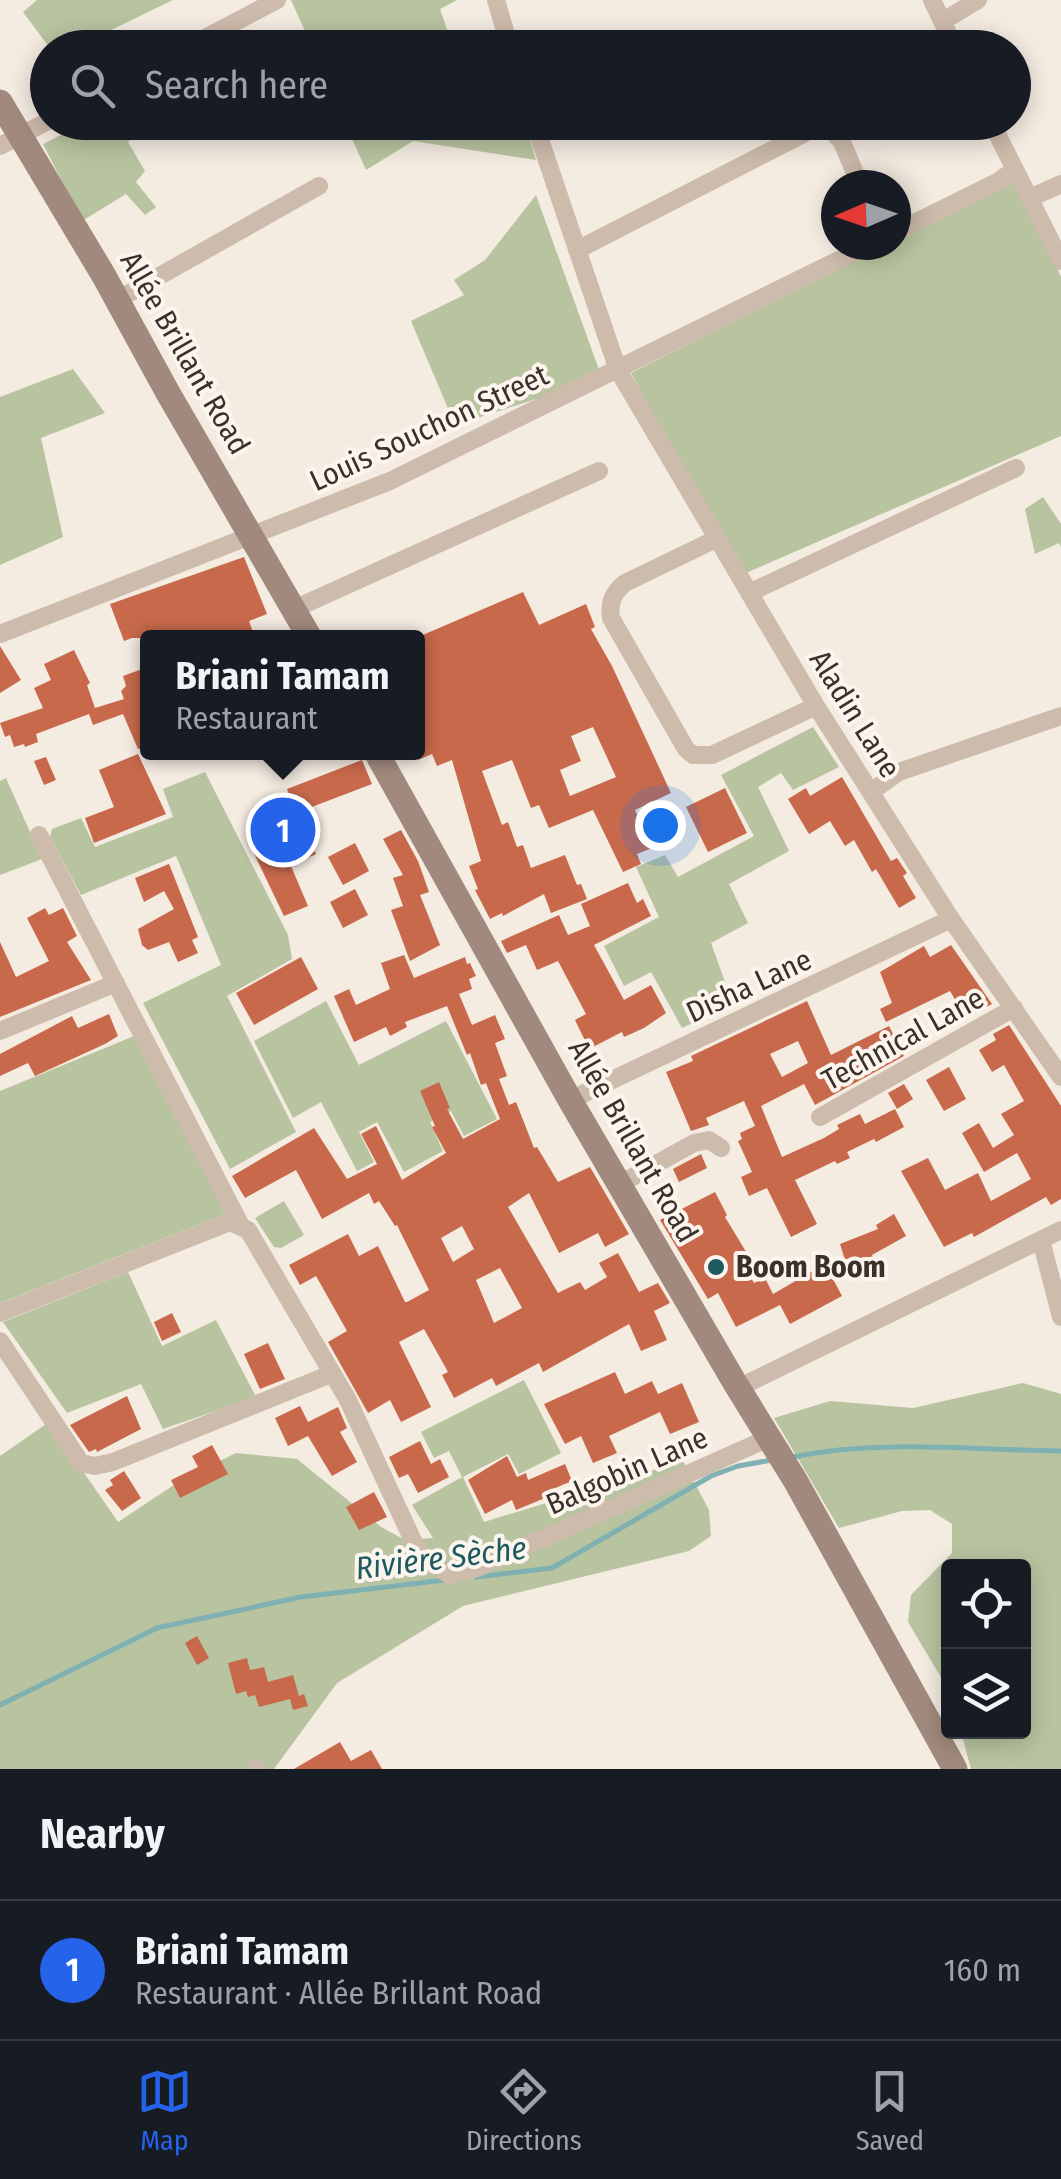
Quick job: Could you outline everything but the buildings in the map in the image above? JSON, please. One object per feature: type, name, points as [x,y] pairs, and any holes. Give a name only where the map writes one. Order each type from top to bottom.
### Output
[{"type":"main road","name":"Allée Brillant Road","points":[[0,102],[15,138],[117,300],[306,630]]},
{"type":"main road","name":"Allée Brillant Road","points":[[380,760],[570,1100],[796,1480],[955,1769]]},
{"type":"street","points":[[220,30],[277,0]]},
{"type":"street","points":[[496,0],[505,30]]},
{"type":"street","points":[[932,0],[947,30]]},
{"type":"street","points":[[942,20],[978,0]]},
{"type":"street","name":"Aladin Lane","points":[[540,140],[618,370],[816,706],[951,919],[1061,1078]]},
{"type":"street","points":[[577,250],[792,140]]},
{"type":"street","points":[[840,140],[854,170]]},
{"type":"street","points":[[1000,140],[1061,261]]},
{"type":"street","points":[[911,224],[1014,170]]},
{"type":"street","points":[[1030,198],[1061,184]]},
{"type":"street","points":[[117,300],[320,186]]},
{"type":"street","name":"Louis Souchon Street","points":[[0,634],[390,481],[839,260]]},
{"type":"street","points":[[749,593],[1016,468]]},
{"type":"street","points":[[294,609],[599,471]]},
{"type":"street","points":[[716,538],[625,583],[616,590],[610,607],[612,618],[686,749],[693,755],[712,755],[816,706]]},
{"type":"street","points":[[872,792],[898,772],[1061,716]]},
{"type":"street","points":[[39,835],[240,1224]]},
{"type":"street","name":"Disha Lane","points":[[570,1100],[951,919]]},
{"type":"street","points":[[0,1031],[116,983]]},
{"type":"street","name":"Technical Lane","points":[[820,1117],[1014,1008]]},
{"type":"street","points":[[620,1184],[694,1143],[709,1140],[721,1148]]},
{"type":"street","points":[[0,1313],[230,1222],[248,1230],[331,1374],[114,1462],[95,1466],[82,1463],[0,1341]]},
{"type":"street","points":[[738,1388],[1061,1230]]},
{"type":"street","points":[[1041,1240],[1061,1317]]},
{"type":"street","name":"Balgobin Lane","points":[[331,1374],[348,1400],[422,1558],[450,1575],[516,1551],[770,1440]]},
{"type":"green space","points":[[37,0],[173,0],[111,30],[36,30],[23,12]]},
{"type":"green space","points":[[291,0],[457,0],[440,9],[447,30],[304,30]]},
{"type":"green space","points":[[51,140],[130,140],[145,171],[136,182],[156,207],[145,215],[126,194],[82,221],[43,144]]},
{"type":"green space","points":[[353,140],[530,140],[536,160],[413,141],[366,170]]},
{"type":"green space","points":[[1018,177],[1061,277],[1061,436],[739,576],[631,373],[854,260],[911,260],[911,231]]},
{"type":"green space","points":[[536,195],[602,378],[455,425],[411,321],[464,295],[454,280],[485,260]]},
{"type":"green space","points":[[73,369],[105,413],[41,438],[63,537],[0,565],[0,397]]},
{"type":"green space","points":[[1043,497],[1061,524],[1061,547],[1059,543],[1035,554],[1025,509]]},
{"type":"green space","points":[[813,727],[839,767],[793,790],[781,773],[758,787],[789,851],[729,884],[748,923],[711,943],[733,1004],[682,1028],[651,972],[624,986],[604,946],[659,917],[636,867],[665,855],[678,877],[754,836],[721,775]]},
{"type":"green space","points":[[205,772],[288,935],[292,959],[227,996],[296,1132],[230,1169],[143,1003],[221,965],[176,856],[81,895],[50,837],[52,829],[81,818],[95,847],[173,817],[163,789]]},
{"type":"green space","points":[[6,778],[42,859],[0,875],[0,781]]},
{"type":"green space","points":[[326,1001],[359,1065],[446,1021],[497,1119],[464,1136],[451,1111],[430,1122],[443,1151],[404,1172],[377,1122],[359,1132],[374,1162],[357,1171],[321,1102],[293,1118],[254,1041]]},
{"type":"green space","points":[[144,1032],[231,1212],[0,1303],[0,1091]]},
{"type":"green space","points":[[284,1201],[304,1235],[281,1248],[274,1247],[255,1218]]},
{"type":"green space","points":[[128,1272],[162,1346],[216,1320],[256,1397],[163,1429],[141,1384],[67,1413],[3,1322]]},
{"type":"green space","points":[[524,1380],[561,1453],[519,1474],[508,1454],[463,1477],[484,1522],[683,1461],[709,1510],[711,1536],[689,1551],[463,1606],[337,1683],[274,1769],[0,1769],[0,1456],[49,1422],[118,1522],[183,1479],[236,1453],[297,1459],[381,1527],[405,1540],[433,1538],[412,1505],[462,1477],[449,1451],[434,1458],[421,1432]]},
{"type":"green space","points":[[1023,1383],[1061,1394],[1061,1769],[971,1769],[963,1739],[1031,1739],[1031,1559],[946,1559],[952,1553],[952,1524],[930,1510],[902,1511],[839,1528],[774,1418],[830,1401],[913,1408]]},
{"type":"green space","points":[[941,1564],[941,1677],[908,1622],[911,1595]]},
{"type":"waterway","name":"Rivière Sèche","points":[[793,1457],[892,1447],[1061,1451]]},
{"type":"waterway","name":"Rivière Sèche","points":[[476,1577],[552,1568],[711,1476],[772,1460]]},
{"type":"waterway","name":"Rivière Sèche","points":[[0,1705],[157,1628],[301,1597],[445,1580]]},
{"type":"place","name":"Briani Tamam","points":[[283,830]]},
{"type":"place","name":"Boom Boom","points":[[716,1267]]}]
